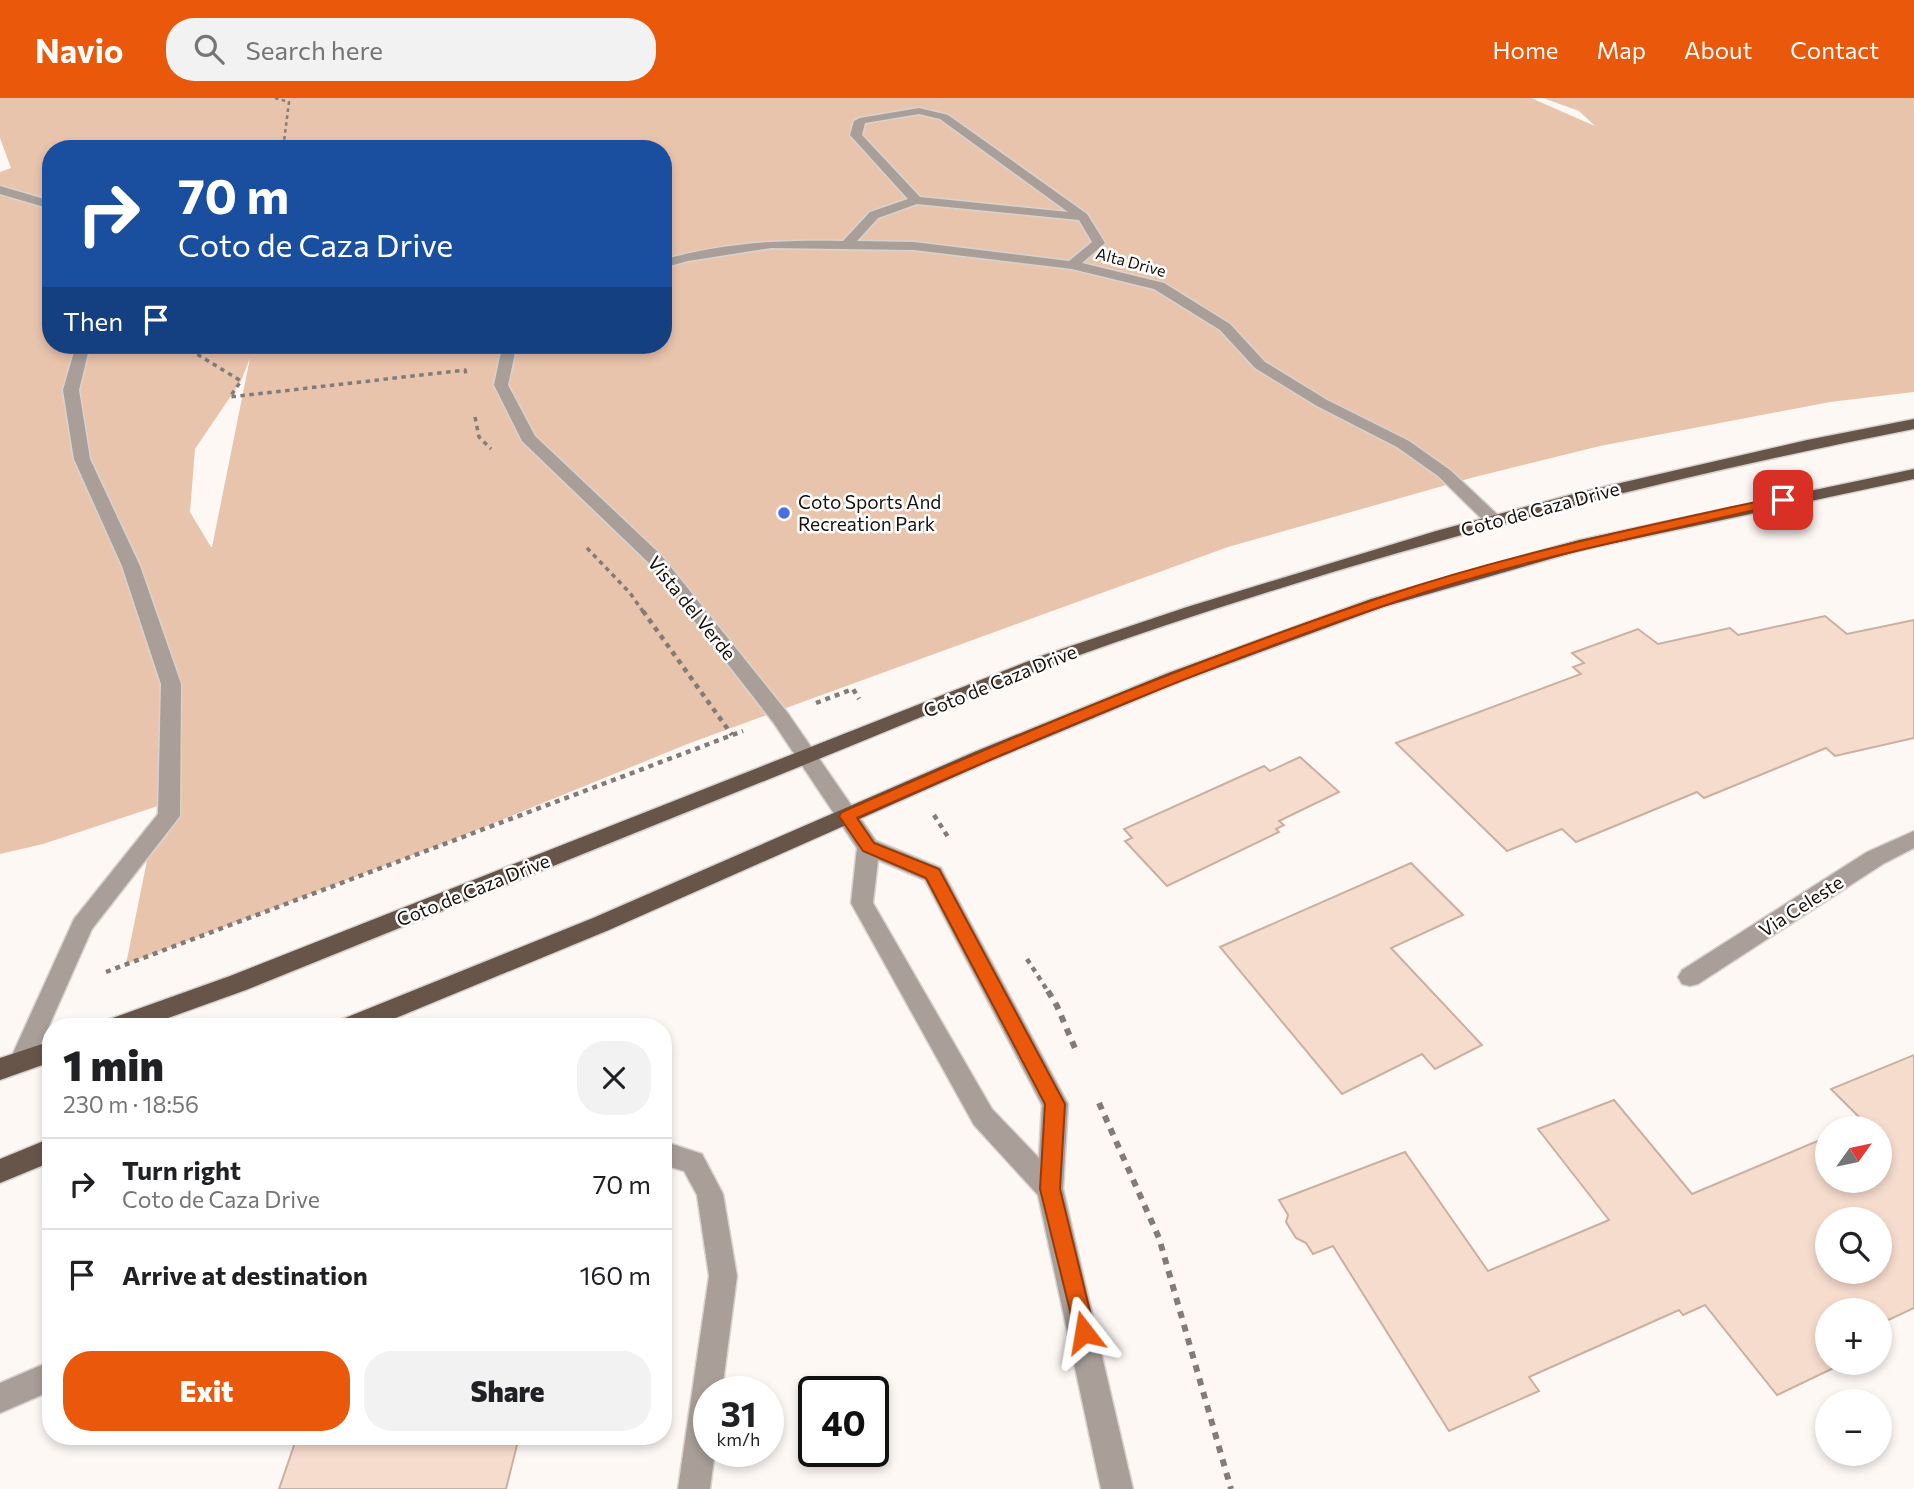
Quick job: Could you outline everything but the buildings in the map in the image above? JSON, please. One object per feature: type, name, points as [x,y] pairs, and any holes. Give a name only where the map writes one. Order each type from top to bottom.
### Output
[{"type":"main road","name":"Coto de Caza Drive","points":[[141,1018],[238,983],[1051,659],[1194,611],[1493,520],[1807,445],[1914,424]]},
{"type":"main road","points":[[371,1018],[601,924],[1175,677],[1411,592],[1579,545],[1914,474]]},
{"type":"main road","points":[[10,1065],[42,1054]]},
{"type":"main road","points":[[0,1171],[42,1154]]},
{"type":"street","points":[[916,200],[856,135],[860,121],[919,111],[944,117],[1083,217],[1099,243],[1072,265]]},
{"type":"street","points":[[0,190],[42,202]]},
{"type":"street","points":[[847,245],[874,215],[916,200],[1083,217]]},
{"type":"street","name":"Alta Drive","points":[[672,261],[771,244],[914,246],[1072,265],[1159,286],[1224,327],[1261,365],[1322,403],[1403,444],[1434,466],[1493,520]]},
{"type":"street","points":[[10,1065],[51,992],[82,925],[169,816],[171,684],[131,566],[82,459],[71,390],[81,354]]},
{"type":"street","name":"Vista del Verde","points":[[509,354],[501,385],[528,438],[655,559],[780,717],[868,847]]},
{"type":"street","name":"Via Celeste","points":[[1690,977],[1875,858],[1914,839]]},
{"type":"street","points":[[1050,1189],[983,1117],[862,902],[868,847],[933,874],[1055,1104],[1050,1189],[1117,1489]]},
{"type":"street","points":[[672,1156],[693,1162],[710,1194],[723,1276],[695,1489]]},
{"type":"street","points":[[0,1398],[42,1380]]},
{"type":"path","points":[[275,98],[289,102],[284,140]]},
{"type":"path","points":[[197,354],[241,381],[230,397],[465,370],[468,384]]},
{"type":"path","points":[[474,410],[479,437],[498,457]]},
{"type":"path","points":[[583,544],[630,593],[732,735]]},
{"type":"path","points":[[51,992],[853,689],[879,729]]},
{"type":"path","points":[[915,787],[953,845]]},
{"type":"path","points":[[1020,949],[1056,1006],[1078,1055]]},
{"type":"path","points":[[1094,1092],[1159,1238],[1231,1489]]},
{"type":"shaded area","name":"Coto Sports And Recreation Park","points":[[0,98],[1531,98],[1595,126],[1579,111],[1543,98],[1914,98],[1914,392],[1830,402],[1600,446],[1471,478],[1228,547],[690,743],[450,841],[126,964],[158,806],[43,844],[0,854],[0,172],[11,168],[0,138]],"holes":[[[250,358],[212,547],[190,512],[195,449],[241,381]]]},
{"type":"place","name":"Coto Sports And Recreation Park","points":[[784,513]]},
{"type":"route","points":[[1084,1332],[1050,1189],[1055,1104],[933,874],[868,847],[847,816],[1175,677],[1394,598],[1579,545],[1783,500]]}]
